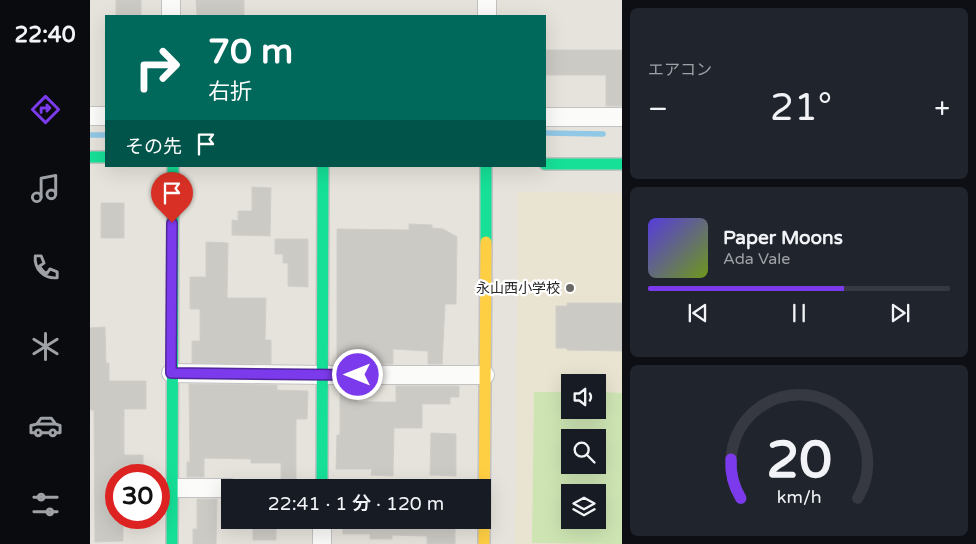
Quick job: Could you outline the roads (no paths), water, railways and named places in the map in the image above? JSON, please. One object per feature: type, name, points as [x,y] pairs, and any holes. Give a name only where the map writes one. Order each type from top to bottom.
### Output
[{"type":"street","points":[[171,0],[171,15]]},
{"type":"street","points":[[487,0],[487,15]]},
{"type":"street","points":[[90,116],[105,116]]},
{"type":"street","points":[[546,117],[622,117]]},
{"type":"street","points":[[90,157],[105,157]]},
{"type":"street","points":[[546,164],[622,164]]},
{"type":"street","points":[[172,544],[173,167]]},
{"type":"street","points":[[323,167],[323,479]]},
{"type":"street","points":[[483,479],[486,167]]},
{"type":"street","points":[[171,373],[485,375]]},
{"type":"street","points":[[171,488],[221,488]]},
{"type":"street","points":[[322,529],[322,544]]},
{"type":"street","points":[[484,529],[484,544]]},
{"type":"waterway","points":[[546,133],[603,134]]},
{"type":"waterway","points":[[90,135],[105,135]]},
{"type":"place","name":"永山西小学校","points":[[570,288]]}]
